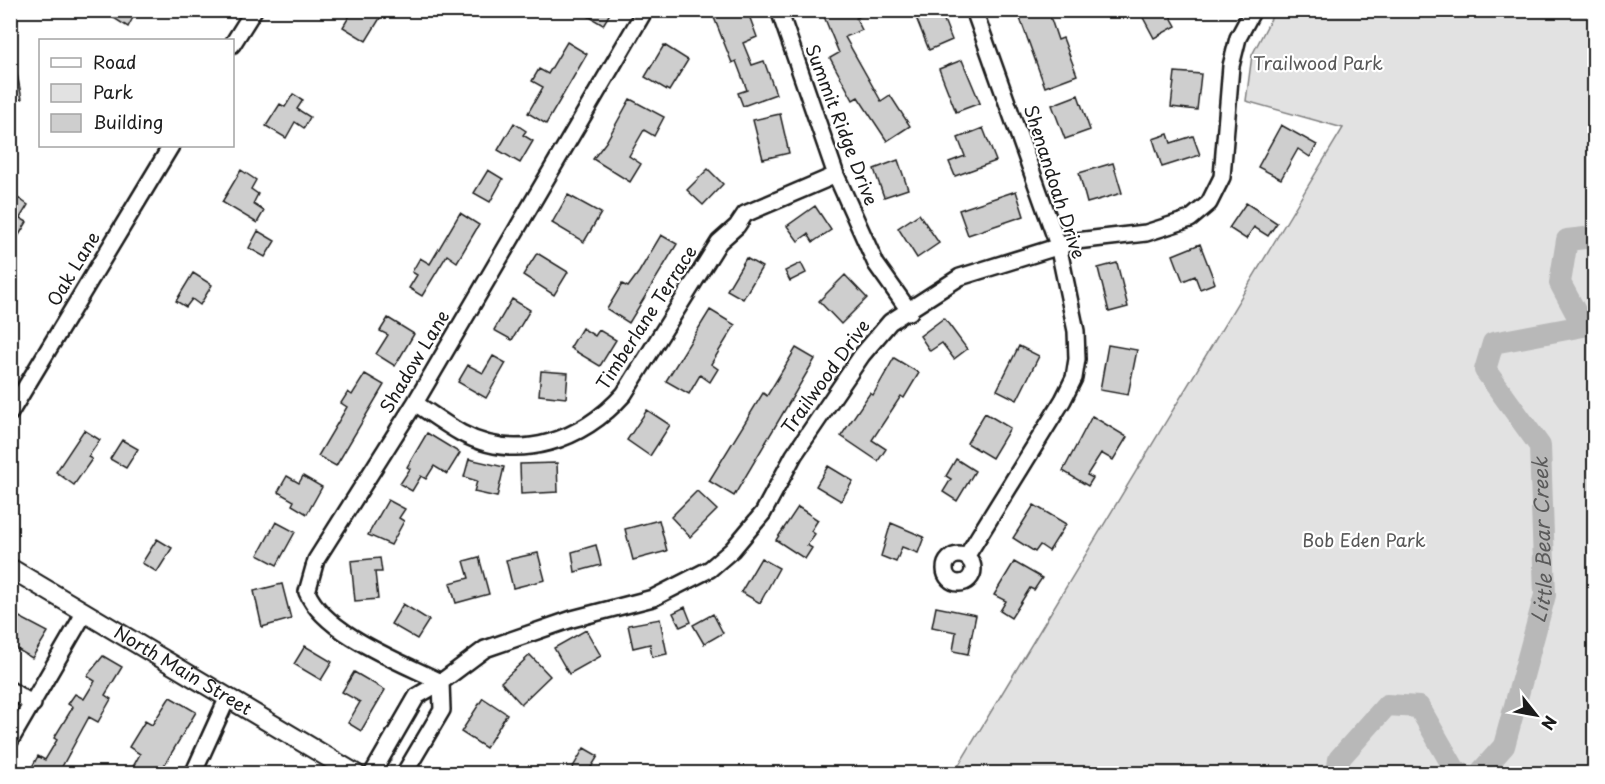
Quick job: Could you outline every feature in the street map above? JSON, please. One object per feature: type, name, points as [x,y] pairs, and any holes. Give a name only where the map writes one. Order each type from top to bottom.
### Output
[{"type":"main road","name":"North Main Street","points":[[10,568],[356,774]]},
{"type":"street","points":[[234,42],[254,10]]},
{"type":"street","name":"Shadow Lane","points":[[441,682],[342,630],[321,614],[306,592],[316,560],[415,403],[645,10]]},
{"type":"street","name":"Summit Ridge Drive","points":[[779,10],[836,175],[876,264],[910,312]]},
{"type":"street","name":"Shenandoah Drive","points":[[966,556],[1074,378],[1077,359],[1076,331],[1058,245],[974,10]]},
{"type":"street","name":"Trailwood Drive","points":[[372,774],[417,696],[441,682],[485,649],[572,619],[653,598],[710,569],[732,550],[763,513],[794,455],[862,355],[890,322],[910,312],[960,277],[1058,245],[1146,233],[1190,219],[1209,203],[1222,177],[1231,66],[1238,38],[1252,11]]},
{"type":"street","name":"Oak Lane","points":[[10,412],[170,147]]},
{"type":"street","name":"Timberlane Terrace","points":[[415,403],[463,434],[497,446],[528,446],[567,438],[610,409],[624,394],[719,242],[737,226],[745,214],[836,175]]},
{"type":"street","points":[[10,741],[85,612]]},
{"type":"street","points":[[404,774],[442,710],[441,682]]},
{"type":"street","points":[[10,690],[33,704]]},
{"type":"street","points":[[193,774],[228,697]]},
{"type":"green space","name":"Bob Eden Park","points":[[1275,11],[1594,11],[1593,773],[954,773],[1343,128],[1246,101],[1252,55]]},
{"type":"building","points":[[101,10],[137,10],[128,27]]},
{"type":"building","points":[[353,10],[385,10],[366,41],[343,27]]},
{"type":"building","points":[[578,10],[612,10],[603,25]]},
{"type":"building","points":[[711,10],[747,10],[757,37],[743,43],[752,65],[764,61],[776,94],[743,106],[738,93],[747,90],[736,61],[732,63]]},
{"type":"building","points":[[832,10],[874,10],[856,18],[862,30],[845,37],[881,101],[890,95],[910,126],[887,141],[858,97],[853,100],[830,58],[839,53],[823,14]]},
{"type":"building","points":[[913,10],[940,10],[952,40],[929,50]]},
{"type":"building","points":[[1017,10],[1048,10],[1058,40],[1063,38],[1077,75],[1045,87]]},
{"type":"building","points":[[1139,10],[1167,10],[1176,26],[1154,38]]},
{"type":"building","points":[[567,42],[587,54],[546,124],[528,113],[543,87],[532,81],[539,69],[548,74]]},
{"type":"building","points":[[664,45],[688,60],[669,91],[645,77]]},
{"type":"building","points":[[962,60],[980,103],[956,112],[939,69]]},
{"type":"building","points":[[10,64],[15,64],[22,99],[10,101]]},
{"type":"building","points":[[1175,72],[1201,74],[1197,110],[1171,107]]},
{"type":"building","points":[[293,94],[303,100],[297,109],[310,117],[304,128],[295,122],[286,138],[266,126],[280,104],[285,107]]},
{"type":"building","points":[[1078,95],[1090,130],[1065,139],[1052,105]]},
{"type":"building","points":[[630,99],[664,117],[654,136],[644,130],[629,156],[641,164],[630,182],[593,159],[606,142]]},
{"type":"building","points":[[780,114],[789,153],[763,159],[753,120]]},
{"type":"building","points":[[514,123],[526,131],[523,135],[533,141],[520,163],[498,150]]},
{"type":"building","points":[[1281,125],[1317,145],[1310,157],[1298,149],[1281,179],[1258,167]]},
{"type":"building","points":[[983,128],[996,161],[955,176],[949,162],[965,156],[958,138]]},
{"type":"building","points":[[1168,134],[1171,143],[1193,136],[1200,155],[1162,167],[1153,139]]},
{"type":"building","points":[[898,160],[908,189],[884,197],[874,169]]},
{"type":"building","points":[[1113,163],[1122,193],[1087,203],[1079,173]]},
{"type":"building","points":[[708,169],[723,184],[703,205],[687,190]]},
{"type":"building","points":[[241,170],[256,180],[251,189],[258,194],[253,204],[264,211],[257,223],[222,202]]},
{"type":"building","points":[[488,170],[503,179],[490,202],[474,193]]},
{"type":"building","points":[[1016,191],[1024,216],[968,235],[959,210]]},
{"type":"building","points":[[568,195],[601,213],[584,242],[552,223]]},
{"type":"building","points":[[18,198],[28,205],[20,218],[27,222],[10,250],[10,210]]},
{"type":"building","points":[[1246,203],[1277,223],[1268,236],[1254,227],[1246,239],[1229,228]]},
{"type":"building","points":[[815,206],[831,230],[813,242],[808,234],[798,241],[787,226]]},
{"type":"building","points":[[460,213],[479,225],[457,262],[447,255],[422,296],[409,288],[417,275],[412,272],[420,258],[430,264]]},
{"type":"building","points":[[919,214],[939,243],[917,258],[898,228]]},
{"type":"building","points":[[258,231],[275,241],[265,257],[249,248]]},
{"type":"building","points":[[661,235],[677,244],[629,323],[607,309],[622,284],[628,287],[639,272]]},
{"type":"building","points":[[1200,244],[1215,283],[1200,289],[1195,276],[1183,281],[1173,255]]},
{"type":"building","points":[[537,253],[568,272],[554,295],[523,275]]},
{"type":"building","points":[[746,258],[762,267],[743,299],[727,290]]},
{"type":"building","points":[[801,263],[806,273],[790,281],[785,271]]},
{"type":"building","points":[[1117,263],[1128,307],[1109,312],[1098,268]]},
{"type":"building","points":[[193,273],[212,285],[200,305],[192,299],[186,307],[176,301]]},
{"type":"building","points":[[845,275],[867,298],[841,324],[819,301]]},
{"type":"building","points":[[512,299],[530,310],[512,340],[494,330]]},
{"type":"building","points":[[710,310],[735,325],[711,364],[718,369],[710,382],[700,375],[689,394],[666,381]]},
{"type":"building","points":[[388,318],[414,334],[395,366],[376,354],[388,335],[380,331]]},
{"type":"building","points":[[944,318],[967,349],[954,359],[942,343],[930,351],[920,336]]},
{"type":"building","points":[[582,328],[595,336],[599,330],[616,340],[600,366],[570,348]]},
{"type":"building","points":[[1108,345],[1137,350],[1128,395],[1100,390]]},
{"type":"building","points":[[1019,346],[1039,356],[1017,400],[997,390]]},
{"type":"building","points":[[796,348],[815,359],[734,496],[709,481],[763,393],[767,396]]},
{"type":"building","points":[[493,356],[506,363],[486,398],[458,382],[468,365],[483,373]]},
{"type":"building","points":[[894,358],[919,373],[904,398],[901,396],[872,440],[886,449],[878,461],[841,436],[870,393],[873,395]]},
{"type":"building","points":[[541,371],[568,373],[566,398],[539,395]]},
{"type":"building","points":[[365,374],[384,385],[336,466],[318,456],[347,407],[341,403],[348,392],[352,395]]},
{"type":"building","points":[[647,410],[670,425],[650,456],[627,440]]},
{"type":"building","points":[[985,413],[1010,428],[992,458],[967,443]]},
{"type":"building","points":[[1092,416],[1127,437],[1113,460],[1101,453],[1087,475],[1093,478],[1088,486],[1063,471]]},
{"type":"building","points":[[84,430],[100,440],[88,457],[92,459],[74,485],[56,472]]},
{"type":"building","points":[[427,433],[460,453],[447,474],[434,466],[426,479],[421,476],[412,491],[400,484],[410,469],[407,467]]},
{"type":"building","points":[[122,440],[138,449],[126,468],[110,459]]},
{"type":"building","points":[[469,459],[504,467],[497,497],[474,492],[477,481],[464,477]]},
{"type":"building","points":[[956,459],[975,471],[957,501],[943,492],[951,479],[946,476]]},
{"type":"building","points":[[557,463],[558,492],[521,494],[520,464]]},
{"type":"building","points":[[828,466],[853,481],[841,501],[816,486]]},
{"type":"building","points":[[287,476],[299,483],[303,476],[322,487],[307,514],[292,505],[294,501],[278,492]]},
{"type":"building","points":[[697,491],[717,510],[690,537],[671,517]]},
{"type":"building","points":[[388,500],[405,509],[399,518],[404,521],[391,545],[368,535]]},
{"type":"building","points":[[1034,505],[1066,524],[1049,551],[1040,545],[1035,552],[1013,538]]},
{"type":"building","points":[[798,507],[818,520],[811,531],[815,534],[807,545],[812,548],[805,559],[776,540]]},
{"type":"building","points":[[659,520],[667,551],[633,560],[625,529]]},
{"type":"building","points":[[276,522],[295,532],[277,565],[258,555]]},
{"type":"building","points":[[891,523],[924,537],[918,553],[902,547],[896,562],[881,556]]},
{"type":"building","points":[[157,539],[172,548],[157,572],[142,563]]},
{"type":"building","points":[[596,545],[601,565],[575,572],[572,552]]},
{"type":"building","points":[[538,553],[545,580],[513,588],[506,560]]},
{"type":"building","points":[[479,557],[489,594],[456,603],[450,583],[469,578],[464,561]]},
{"type":"building","points":[[380,558],[382,572],[375,572],[378,599],[355,601],[351,561]]},
{"type":"building","points":[[761,558],[779,568],[760,603],[741,592]]},
{"type":"building","points":[[1014,562],[1042,578],[1034,590],[1030,588],[1011,618],[1000,611],[1006,601],[994,595]]},
{"type":"building","points":[[282,584],[291,619],[262,627],[254,591]]},
{"type":"building","points":[[403,604],[429,620],[417,639],[391,624]]},
{"type":"building","points":[[685,607],[691,622],[680,627],[673,613]]},
{"type":"building","points":[[936,607],[976,615],[968,654],[953,651],[956,632],[932,627]]},
{"type":"building","points":[[10,612],[48,632],[32,658],[10,645]]},
{"type":"building","points":[[713,614],[723,633],[704,644],[693,625]]},
{"type":"building","points":[[660,619],[667,654],[652,657],[650,644],[633,648],[628,625]]},
{"type":"building","points":[[586,630],[601,656],[569,674],[554,648]]},
{"type":"building","points":[[305,646],[332,662],[321,680],[294,664]]},
{"type":"building","points":[[530,655],[550,676],[521,704],[501,682]]},
{"type":"building","points":[[103,656],[122,667],[105,695],[111,699],[98,722],[89,717],[58,774],[44,774],[32,767],[38,756],[45,760],[57,740],[54,738],[73,707],[68,704],[75,694],[84,699],[95,681],[87,676]]},
{"type":"building","points":[[354,672],[385,690],[361,731],[348,723],[360,702],[342,692]]},
{"type":"building","points":[[170,697],[196,712],[159,774],[129,774],[140,754],[129,747],[145,721],[152,725]]},
{"type":"building","points":[[483,698],[507,714],[486,748],[461,732]]},
{"type":"building","points":[[584,748],[598,756],[587,774],[569,774]]},
{"type":"waterway","name":"Little Bear Creek","points":[[1479,774],[1504,746],[1545,595],[1540,446],[1485,370],[1493,343],[1583,326],[1560,283],[1567,240],[1594,237]]},
{"type":"waterway","name":"Little Bear Creek","points":[[1337,774],[1339,759],[1387,705],[1419,707],[1455,770],[1463,774]]},
{"type":"park label","name":"Trailwood Park","points":[[1318,64]]}]
